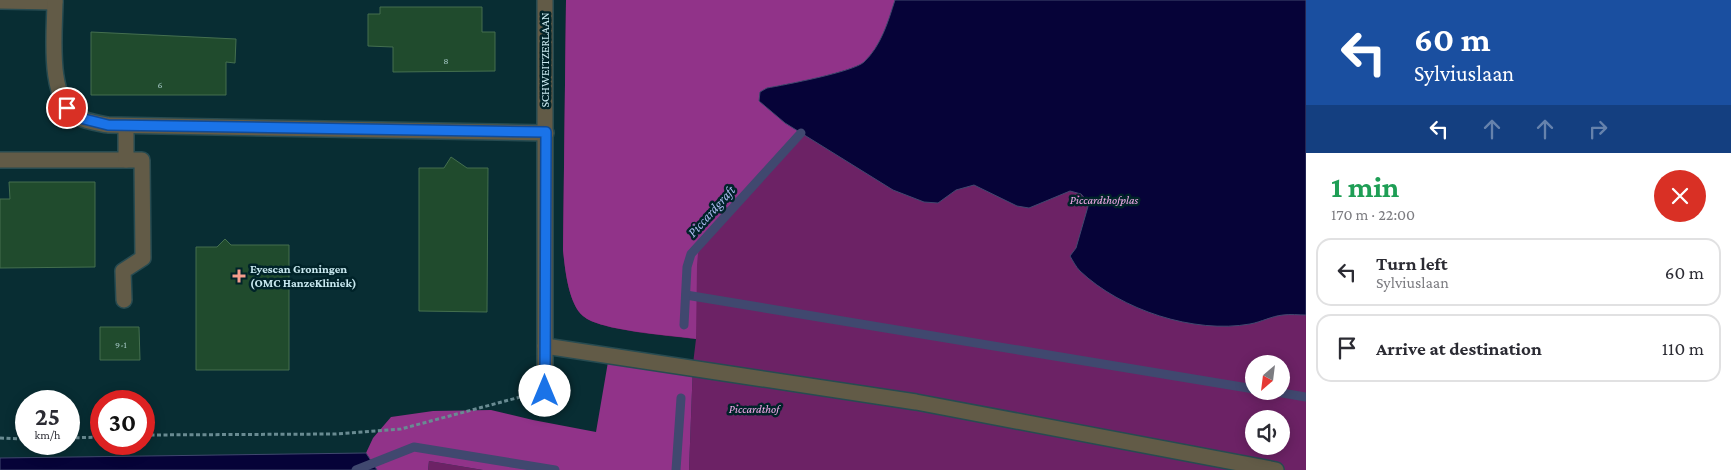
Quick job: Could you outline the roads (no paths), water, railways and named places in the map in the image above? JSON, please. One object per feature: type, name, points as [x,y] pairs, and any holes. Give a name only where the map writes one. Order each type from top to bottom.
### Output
[{"type":"street","name":"SCHWEITZERLAAN","points":[[545,0],[545,391]]},
{"type":"street","points":[[0,2],[55,1],[55,79],[59,94],[67,108],[76,117],[108,125],[546,132]]},
{"type":"street","points":[[126,126],[126,160]]},
{"type":"street","points":[[0,160],[142,160],[143,258],[123,271],[124,300]]},
{"type":"street","points":[[545,346],[916,402],[1276,470]]},
{"type":"waterway","name":"Piccardgraft","points":[[684,325],[687,267],[691,254],[801,133]]},
{"type":"waterway","points":[[686,295],[1245,388]]},
{"type":"waterway","points":[[1290,394],[1306,397]]},
{"type":"waterway","name":"Piccardgraft","points":[[676,470],[681,398]]},
{"type":"waterway","name":"Piccardgraft","points":[[356,470],[414,447],[555,470]]},
{"type":"place","name":"Eyescan Groningen (OMC HanzeKliniek)","points":[[239,276]]},
{"type":"park label","name":"Piccardthofplas","points":[[1104,200]]},
{"type":"park label","name":"Piccardthof","points":[[754,409]]}]
